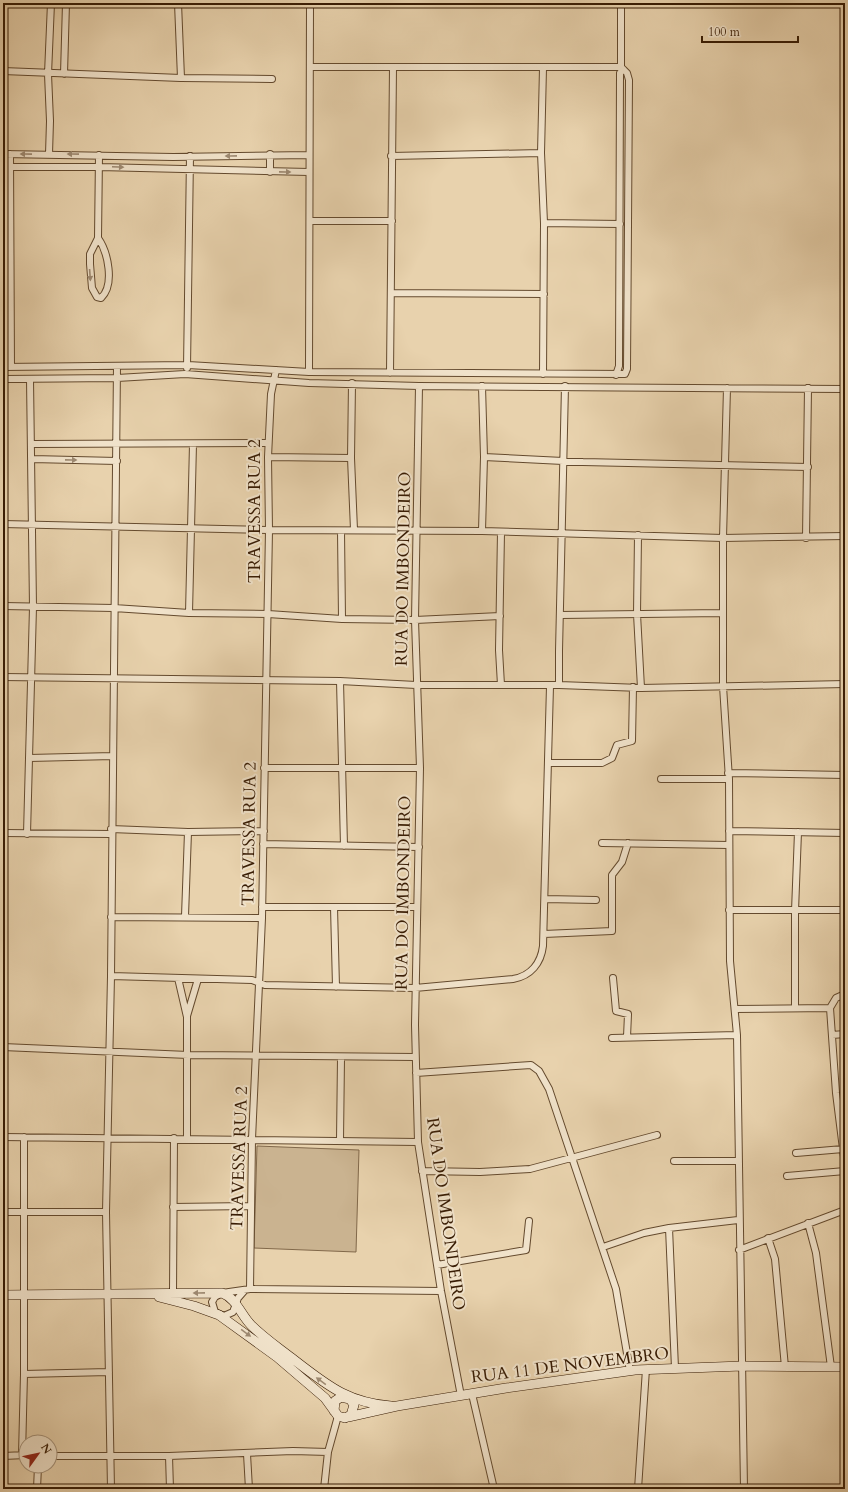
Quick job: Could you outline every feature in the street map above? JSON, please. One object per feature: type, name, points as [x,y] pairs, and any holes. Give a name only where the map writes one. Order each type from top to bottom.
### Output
[{"type":"main road","points":[[3,1295],[222,1293]]},
{"type":"main road","name":"RUA 11 DE NOVEMBRO","points":[[222,1293],[231,1297],[246,1320],[264,1337],[316,1378],[347,1397],[370,1404],[397,1406]]},
{"type":"main road","points":[[146,1294],[194,1306],[219,1315],[245,1332],[299,1375],[325,1398],[336,1413]]},
{"type":"main road","name":"RUA 11 DE NOVEMBRO","points":[[336,1413],[348,1417],[397,1406],[568,1378],[646,1369],[742,1366],[845,1367]]},
{"type":"main road","points":[[336,1413],[335,1401],[341,1397],[347,1397],[353,1401],[355,1408],[348,1417]]},
{"type":"street","points":[[49,154],[50,121],[48,74],[51,3]]},
{"type":"street","points":[[64,74],[66,3]]},
{"type":"street","points":[[178,3],[181,78]]},
{"type":"street","points":[[309,372],[310,3]]},
{"type":"street","points":[[616,375],[619,366],[620,73],[622,68],[620,3]]},
{"type":"street","points":[[3,367],[188,365],[309,372],[625,374],[627,369],[629,80],[627,73],[622,68],[311,66]]},
{"type":"street","points":[[390,373],[393,67]]},
{"type":"street","points":[[543,68],[541,153],[544,223],[543,374]]},
{"type":"street","points":[[3,72],[181,78],[272,79]]},
{"type":"street","points":[[391,156],[541,153]]},
{"type":"street","points":[[11,367],[6,154],[190,156],[270,154],[309,155]]},
{"type":"street","points":[[270,154],[270,172]]},
{"type":"street","points":[[98,238],[104,246],[107,255],[108,268],[107,288],[105,294],[101,298],[97,297],[92,288],[90,276],[90,254],[98,238],[99,155]]},
{"type":"street","points":[[185,374],[188,365],[190,156]]},
{"type":"street","points":[[6,167],[99,167],[309,172]]},
{"type":"street","points":[[310,222],[392,221]]},
{"type":"street","points":[[544,223],[620,224]]},
{"type":"street","points":[[391,293],[544,294]]},
{"type":"street","points":[[111,1489],[106,1295],[106,1137],[111,976],[111,831],[117,461],[117,366]]},
{"type":"street","name":"TRAVESSA RUA 2","points":[[248,1290],[252,1139],[262,918],[265,679],[268,614],[268,443],[271,394],[276,370]]},
{"type":"street","points":[[3,379],[117,378],[185,374],[274,380],[419,386],[845,389]]},
{"type":"street","points":[[27,834],[33,607],[30,379]]},
{"type":"street","points":[[352,383],[350,458],[354,530]]},
{"type":"street","name":"RUA DO IMBONDEIRO","points":[[419,386],[418,530],[415,620],[420,768],[415,1057],[418,1142],[441,1291],[461,1396]]},
{"type":"street","points":[[482,386],[484,457],[482,531]]},
{"type":"street","points":[[559,685],[562,461],[565,386]]},
{"type":"street","points":[[727,388],[722,538],[723,686],[729,776],[730,961],[737,1035],[738,1220],[744,1489]]},
{"type":"street","points":[[806,538],[808,388]]},
{"type":"street","points":[[32,444],[117,445],[268,443]]},
{"type":"street","points":[[189,613],[193,444]]},
{"type":"street","points":[[268,457],[350,458]]},
{"type":"street","points":[[484,457],[562,461],[808,467]]},
{"type":"street","points":[[32,460],[117,461]]},
{"type":"street","points":[[3,524],[341,532],[354,530],[482,531],[722,538],[806,538],[845,536]]},
{"type":"street","points":[[341,532],[342,619]]},
{"type":"street","points":[[501,532],[501,686]]},
{"type":"street","points":[[638,535],[637,614],[641,688]]},
{"type":"street","points":[[3,606],[114,608],[189,613],[268,614],[342,619],[415,620],[500,616]]},
{"type":"street","points":[[560,615],[722,613]]},
{"type":"street","points":[[3,677],[30,676],[265,679],[416,685],[559,685],[641,688],[845,684]]},
{"type":"street","points":[[340,681],[344,846]]},
{"type":"street","points":[[111,976],[252,980],[264,985],[336,988],[416,988],[518,978],[532,970],[539,962],[542,955],[544,934],[550,686]]},
{"type":"street","points":[[548,763],[602,763],[612,758],[615,747],[632,741],[633,687]]},
{"type":"street","points":[[29,758],[113,756]]},
{"type":"street","points":[[264,768],[420,768]]},
{"type":"street","points":[[661,779],[729,776],[845,775]]},
{"type":"street","points":[[3,833],[264,831]]},
{"type":"street","points":[[729,831],[845,833]]},
{"type":"street","points":[[185,916],[188,832]]},
{"type":"street","points":[[795,1007],[795,911],[798,832]]},
{"type":"street","points":[[602,843],[729,845]]},
{"type":"street","points":[[544,934],[612,931],[612,875],[622,862],[628,843]]},
{"type":"street","points":[[263,844],[419,847]]},
{"type":"street","points":[[545,899],[596,900]]},
{"type":"street","points":[[262,907],[417,907]]},
{"type":"street","points":[[334,907],[336,988]]},
{"type":"street","points":[[729,910],[845,910]]},
{"type":"street","points":[[111,917],[185,916],[262,918]]},
{"type":"street","points":[[178,978],[186,1017],[188,1055],[186,1139]]},
{"type":"street","points":[[186,1017],[198,978]]},
{"type":"street","points":[[613,978],[616,1011],[628,1014],[627,1037]]},
{"type":"street","points":[[845,994],[836,998],[830,1008],[845,1165]]},
{"type":"street","points":[[735,1009],[795,1007],[830,1008]]},
{"type":"street","points":[[832,1035],[845,1034]]},
{"type":"street","points":[[612,1038],[737,1035]]},
{"type":"street","points":[[3,1047],[188,1055],[341,1058],[415,1057]]},
{"type":"street","points":[[340,1140],[341,1058]]},
{"type":"street","points":[[416,1073],[506,1066],[532,1065],[536,1067],[549,1089],[571,1158],[586,1196],[603,1247],[619,1302],[630,1371]]},
{"type":"street","points":[[422,1171],[514,1171],[536,1167],[657,1135]]},
{"type":"street","points":[[3,1137],[106,1137],[418,1142]]},
{"type":"street","points":[[24,1137],[24,1434]]},
{"type":"street","points":[[173,1293],[174,1138]]},
{"type":"street","points":[[796,1153],[843,1149]]},
{"type":"street","points":[[674,1161],[738,1161]]},
{"type":"street","points":[[787,1176],[845,1171]]},
{"type":"street","points":[[173,1207],[250,1206]]},
{"type":"street","points":[[739,1250],[845,1210]]},
{"type":"street","points":[[3,1212],[106,1212]]},
{"type":"street","points":[[603,1247],[644,1233],[669,1228],[738,1220]]},
{"type":"street","points":[[437,1265],[526,1250],[529,1221]]},
{"type":"street","points":[[808,1223],[816,1253],[831,1367]]},
{"type":"street","points":[[669,1228],[675,1368]]},
{"type":"street","points":[[768,1238],[775,1260],[785,1366]]},
{"type":"street","points":[[248,1290],[238,1298],[236,1306],[229,1315],[219,1315],[213,1309],[212,1302],[215,1297],[222,1293],[248,1290],[441,1291]]},
{"type":"street","points":[[638,1489],[646,1369]]},
{"type":"street","points":[[24,1374],[109,1372]]},
{"type":"street","points":[[472,1394],[494,1489]]},
{"type":"street","points":[[324,1489],[328,1452],[336,1413]]},
{"type":"street","points":[[58,1456],[169,1456],[293,1451],[328,1452]]},
{"type":"street","points":[[247,1454],[249,1489]]},
{"type":"street","points":[[3,1456],[18,1455]]},
{"type":"street","points":[[169,1456],[170,1489]]},
{"type":"street","points":[[37,1489],[38,1474]]},
{"type":"shaded area","points":[[257,1146],[359,1150],[356,1252],[254,1248]]}]
